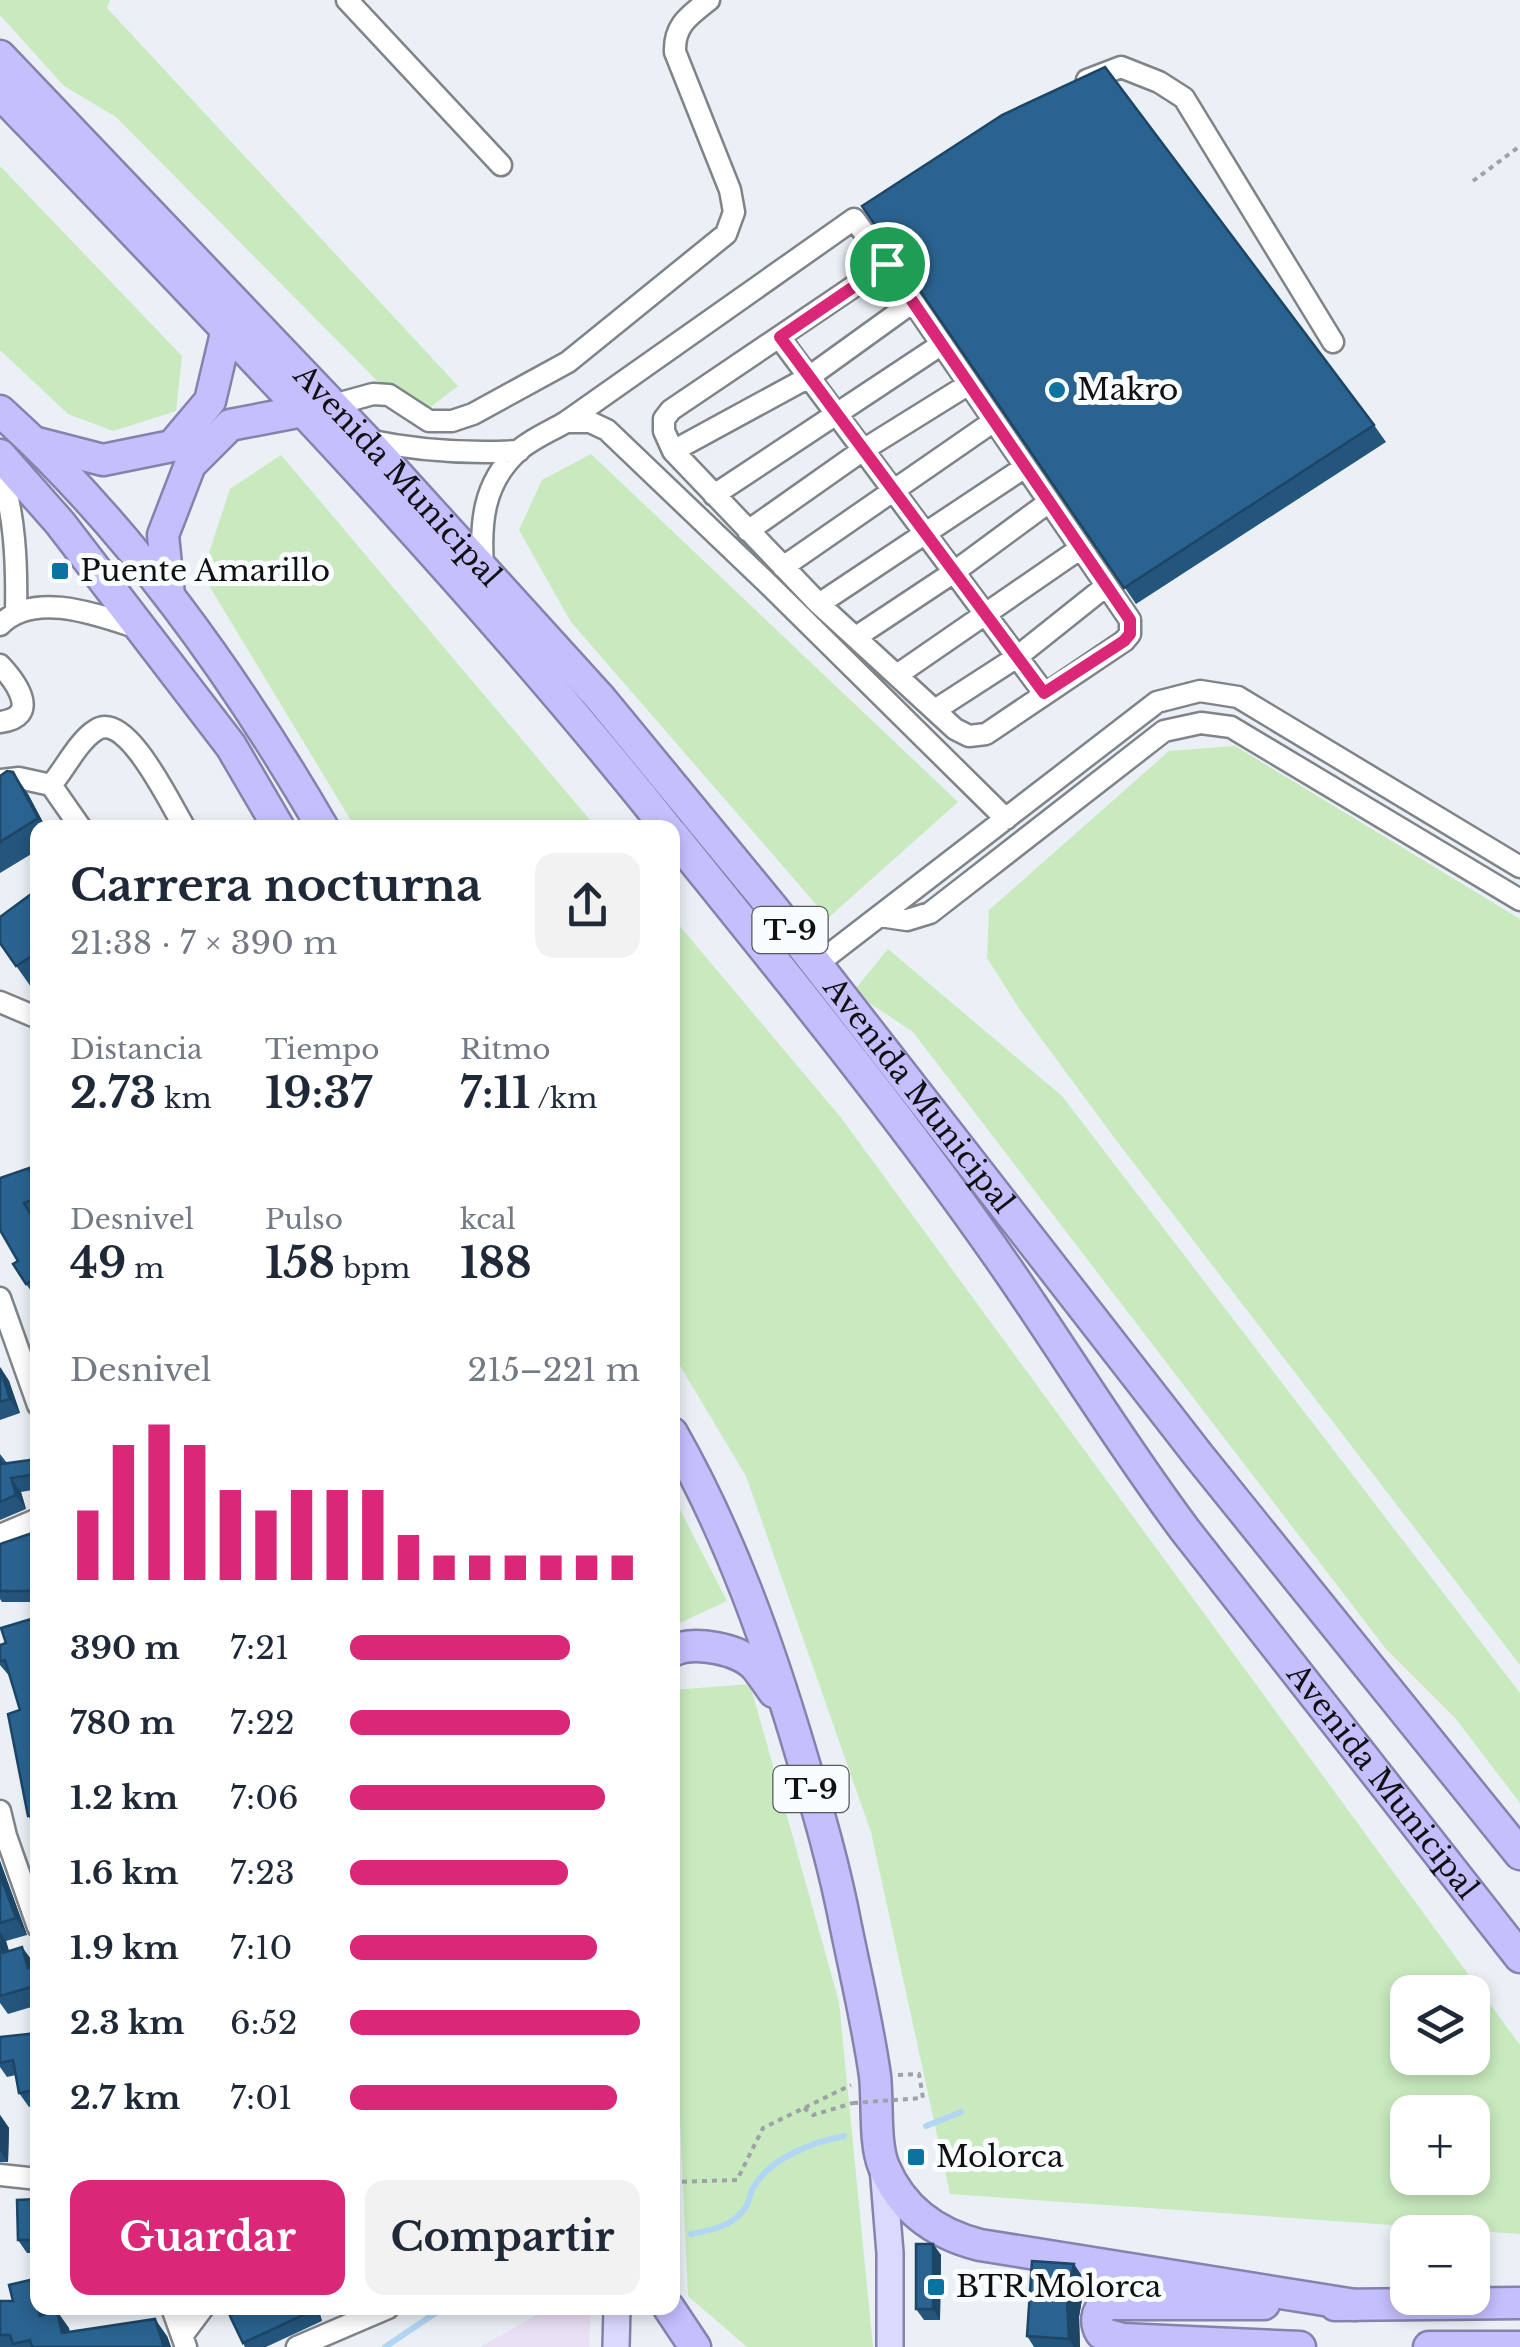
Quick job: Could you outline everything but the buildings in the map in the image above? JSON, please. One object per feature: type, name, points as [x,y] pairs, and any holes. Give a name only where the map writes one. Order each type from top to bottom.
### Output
[{"type":"highway","name":"Avenida Municipal","points":[[0,56],[318,408],[575,712],[661,820]]},
{"type":"highway","name":"Avenida Municipal","points":[[0,93],[227,329],[318,408],[365,440],[601,699],[817,964],[1199,1456],[1520,1854]]},
{"type":"highway","points":[[36,443],[103,460],[172,446],[210,402],[227,329]]},
{"type":"highway","points":[[169,598],[163,535],[190,465],[230,425],[318,408]]},
{"type":"highway","points":[[0,411],[36,443],[146,567],[216,660],[317,820]]},
{"type":"highway","points":[[0,455],[60,523],[230,746],[274,820]]},
{"type":"highway","name":"Avenida Municipal","points":[[680,844],[891,1109],[1010,1273],[1136,1466],[1175,1518],[1520,1957]]},
{"type":"highway","name":"T-9","points":[[680,1447],[699,1480],[744,1583],[796,1735],[836,1875],[875,2076],[882,2164]]},
{"type":"highway","points":[[680,1649],[691,1646],[724,1650],[753,1664],[796,1735]]},
{"type":"highway","points":[[882,2164],[906,2204],[932,2227],[952,2238],[1355,2305]]},
{"type":"highway","points":[[1300,2347],[1122,2339],[1101,2333],[1097,2316],[1105,2304],[1520,2303]]},
{"type":"highway","points":[[674,2315],[695,2347]]},
{"type":"highway","points":[[1429,2347],[1520,2347]]},
{"type":"main road","name":"T-9","points":[[882,2164],[890,2252],[890,2347]]},
{"type":"main road","points":[[616,2347],[617,2315]]},
{"type":"street","points":[[347,0],[502,165]]},
{"type":"street","points":[[318,408],[373,394],[389,395],[430,421],[452,421],[473,414],[568,362],[726,234],[734,212],[730,190],[675,52],[674,35],[682,21],[709,0]]},
{"type":"street","points":[[1064,91],[1121,67],[1160,82],[1184,98],[1333,342]]},
{"type":"street","points":[[484,567],[480,524],[493,484],[518,450],[566,422],[862,214],[912,302],[1130,620],[1130,634],[986,734],[970,736],[955,729],[819,604],[673,451],[664,430],[664,419],[672,410],[887,264]]},
{"type":"street","points":[[673,451],[809,377],[912,302]]},
{"type":"street","points":[[780,337],[1044,693]]},
{"type":"street","points":[[714,495],[942,344]]},
{"type":"street","points":[[748,530],[863,450],[968,384]]},
{"type":"street","points":[[783,567],[994,421]]},
{"type":"street","points":[[566,422],[590,422],[607,430],[1006,819]]},
{"type":"street","points":[[365,440],[467,454],[518,450]]},
{"type":"street","points":[[819,604],[1025,467]]},
{"type":"street","points":[[0,468],[18,563],[8,619],[56,608],[138,628]]},
{"type":"street","points":[[856,636],[954,572],[1049,502]]},
{"type":"street","points":[[897,675],[1080,548]]},
{"type":"street","points":[[935,710],[1017,657],[1106,586]]},
{"type":"street","points":[[0,665],[18,683],[22,702],[13,720],[0,722]]},
{"type":"street","points":[[817,964],[1158,702],[1200,691],[1238,697],[1520,867]]},
{"type":"street","points":[[880,916],[906,920],[930,913],[1164,731],[1201,723],[1230,727],[1520,900]]},
{"type":"street","points":[[51,785],[92,732],[103,727],[115,729],[132,742],[179,820]]},
{"type":"street","points":[[0,780],[18,778],[51,785],[75,820]]},
{"type":"street","points":[[0,1002],[30,1015]]},
{"type":"street","points":[[0,1298],[30,1382]]},
{"type":"street","points":[[0,1535],[30,1522]]},
{"type":"street","points":[[0,1811],[3,1836],[30,1906]]},
{"type":"street","points":[[0,2175],[30,2178]]},
{"type":"street","points":[[175,2315],[184,2341]]},
{"type":"street","points":[[184,2341],[199,2315]]},
{"type":"street","points":[[297,2347],[372,2315]]},
{"type":"path","points":[[1474,181],[1520,146]]},
{"type":"path","points":[[804,2108],[814,2115],[853,2104],[923,2098],[919,2074]]},
{"type":"path","points":[[680,2182],[737,2180],[763,2128],[875,2076]]},
{"type":"shaded area","points":[[537,2315],[591,2315],[589,2347],[480,2347]]},
{"type":"green space","points":[[0,0],[110,0],[107,8],[458,386],[415,419],[116,117],[64,86],[0,15]]},
{"type":"green space","points":[[0,166],[182,356],[176,411],[113,431],[68,414],[0,350]]},
{"type":"green space","points":[[591,454],[958,802],[828,918],[571,622],[519,530],[542,480]]},
{"type":"green space","points":[[281,455],[590,820],[351,820],[202,574],[230,489]]},
{"type":"green space","points":[[1235,746],[1520,919],[1520,1665],[1116,1140],[1020,1010],[987,958],[989,910],[1169,751]]},
{"type":"green space","points":[[680,926],[842,1119],[1469,1975],[1390,1975],[1390,2075],[1490,2075],[1490,2004],[1520,2045],[1520,2234],[1490,2232],[1490,2215],[1390,2215],[1390,2225],[950,2194],[871,1832],[746,1476],[680,1366]]},
{"type":"green space","points":[[888,949],[1062,1096],[1520,1693],[1520,1803],[1456,1719],[1386,1649],[913,1032],[853,992]]},
{"type":"green space","points":[[680,1510],[727,1601],[680,1622]]},
{"type":"green space","points":[[750,1684],[839,2002],[873,2347],[747,2347],[688,2296],[680,2120],[680,1689]]},
{"type":"waterway","points":[[926,2126],[961,2112]]},
{"type":"waterway","points":[[691,2234],[734,2219],[746,2207],[753,2187],[772,2166],[807,2147],[844,2136]]},
{"type":"waterway","points":[[385,2347],[433,2315]]},
{"type":"place","name":"Makro","points":[[1057,390]]},
{"type":"place","name":"Puente Amarillo","points":[[60,571]]},
{"type":"place","name":"Molorca","points":[[916,2157]]},
{"type":"place","name":"BTR Molorca","points":[[936,2287]]},
{"type":"route","points":[[887,264],[1130,620],[1132,628],[1124,641],[1044,693],[780,337],[887,264]]}]
